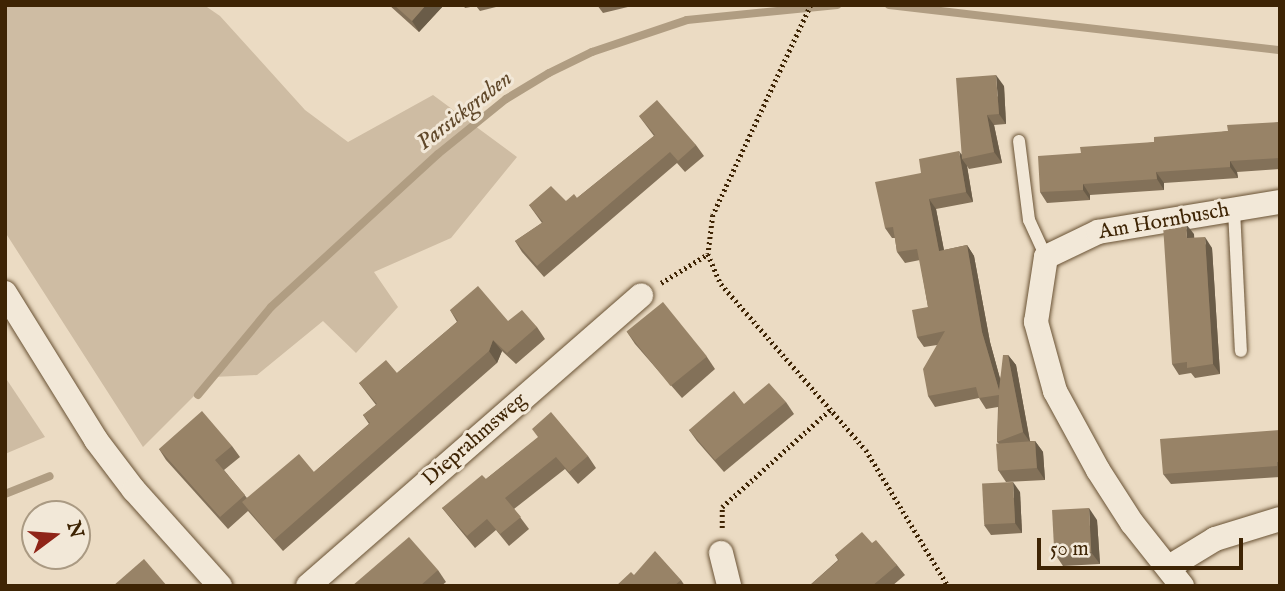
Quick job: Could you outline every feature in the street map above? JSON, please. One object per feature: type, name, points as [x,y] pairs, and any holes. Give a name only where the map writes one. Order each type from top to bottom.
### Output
[{"type":"street","name":"Am Hornbusch","points":[[1046,257],[1098,232],[1280,202]]},
{"type":"street","points":[[1046,257],[1036,322],[1055,391],[1098,470],[1132,523],[1176,576],[1215,539],[1280,519]]},
{"type":"street","points":[[5,293],[72,406],[96,440],[134,490],[220,586]]},
{"type":"street","name":"Dieprahmsweg","points":[[308,586],[641,295]]},
{"type":"street","points":[[722,553],[729,586]]},
{"type":"lane","points":[[1019,141],[1029,220],[1046,257]]},
{"type":"lane","points":[[1234,210],[1241,351]]},
{"type":"path","points":[[811,5],[713,215],[708,254],[721,284],[866,450],[948,586]]},
{"type":"path","points":[[641,295],[708,254]]},
{"type":"path","points":[[722,553],[722,507],[831,409]]},
{"type":"shaded area","points":[[5,5],[204,5],[220,16],[305,110],[348,142],[433,95],[517,157],[451,238],[374,272],[398,307],[356,353],[323,321],[257,375],[213,377],[143,447],[5,232]]},
{"type":"shaded area","points":[[5,377],[45,437],[5,454]]},
{"type":"building","points":[[394,5],[426,5],[412,21]]},
{"type":"building","points":[[996,75],[999,114],[987,115],[994,152],[962,159],[956,78]]},
{"type":"building","points":[[657,100],[696,145],[678,161],[670,152],[537,266],[515,241],[543,222],[529,205],[551,186],[566,201],[574,194],[577,198],[655,135],[639,116]]},
{"type":"building","points":[[1280,122],[1280,158],[1230,161],[1230,167],[1156,172],[1157,179],[1083,184],[1083,190],[1040,192],[1038,156],[1081,153],[1080,147],[1154,142],[1154,137],[1228,131],[1227,125]]},
{"type":"building","points":[[959,151],[966,192],[929,199],[939,251],[967,245],[982,332],[999,390],[1003,355],[1008,355],[1023,432],[997,442],[999,395],[979,398],[976,387],[928,396],[923,369],[945,331],[917,337],[912,310],[928,307],[917,249],[897,252],[893,227],[885,228],[875,182],[921,173],[919,159]]},
{"type":"building","points":[[1186,224],[1187,238],[1205,237],[1213,364],[1187,368],[1187,362],[1172,364],[1163,225]]},
{"type":"building","points":[[478,286],[508,321],[522,310],[537,327],[507,353],[493,340],[489,351],[274,540],[242,502],[299,454],[314,472],[370,423],[363,415],[377,404],[359,383],[386,360],[397,373],[458,321],[450,310]]},
{"type":"building","points":[[663,302],[707,356],[671,386],[626,332]]},
{"type":"building","points":[[769,383],[786,402],[715,460],[689,430],[734,391],[744,404]]},
{"type":"building","points":[[202,411],[232,446],[215,460],[245,495],[220,517],[159,449]]},
{"type":"building","points":[[551,412],[588,456],[569,472],[556,457],[505,498],[521,517],[500,534],[487,519],[467,536],[442,508],[482,475],[486,479],[538,437],[532,429]]},
{"type":"building","points":[[1280,430],[1280,462],[1277,462],[1277,466],[1163,474],[1160,439]]},
{"type":"building","points":[[1035,441],[1037,468],[998,471],[996,444]]},
{"type":"building","points":[[1013,482],[1015,523],[984,525],[982,484]]},
{"type":"building","points":[[1089,508],[1091,552],[1054,554],[1052,510]]},
{"type":"building","points":[[862,532],[872,543],[876,540],[897,565],[872,586],[809,586],[839,560],[835,555]]},
{"type":"building","points":[[409,537],[438,570],[420,586],[352,586]]},
{"type":"building","points":[[655,551],[681,580],[674,586],[616,586],[631,572],[634,575]]},
{"type":"building","points":[[144,559],[167,586],[113,586]]},
{"type":"waterway","name":"Parsickgraben","points":[[198,395],[271,307],[438,154],[506,99],[549,73],[592,52],[687,20],[837,5]]},
{"type":"waterway","name":"Parsickgraben","points":[[889,5],[1280,50]]},
{"type":"waterway","name":"Parsickgraben","points":[[5,494],[50,476]]}]
